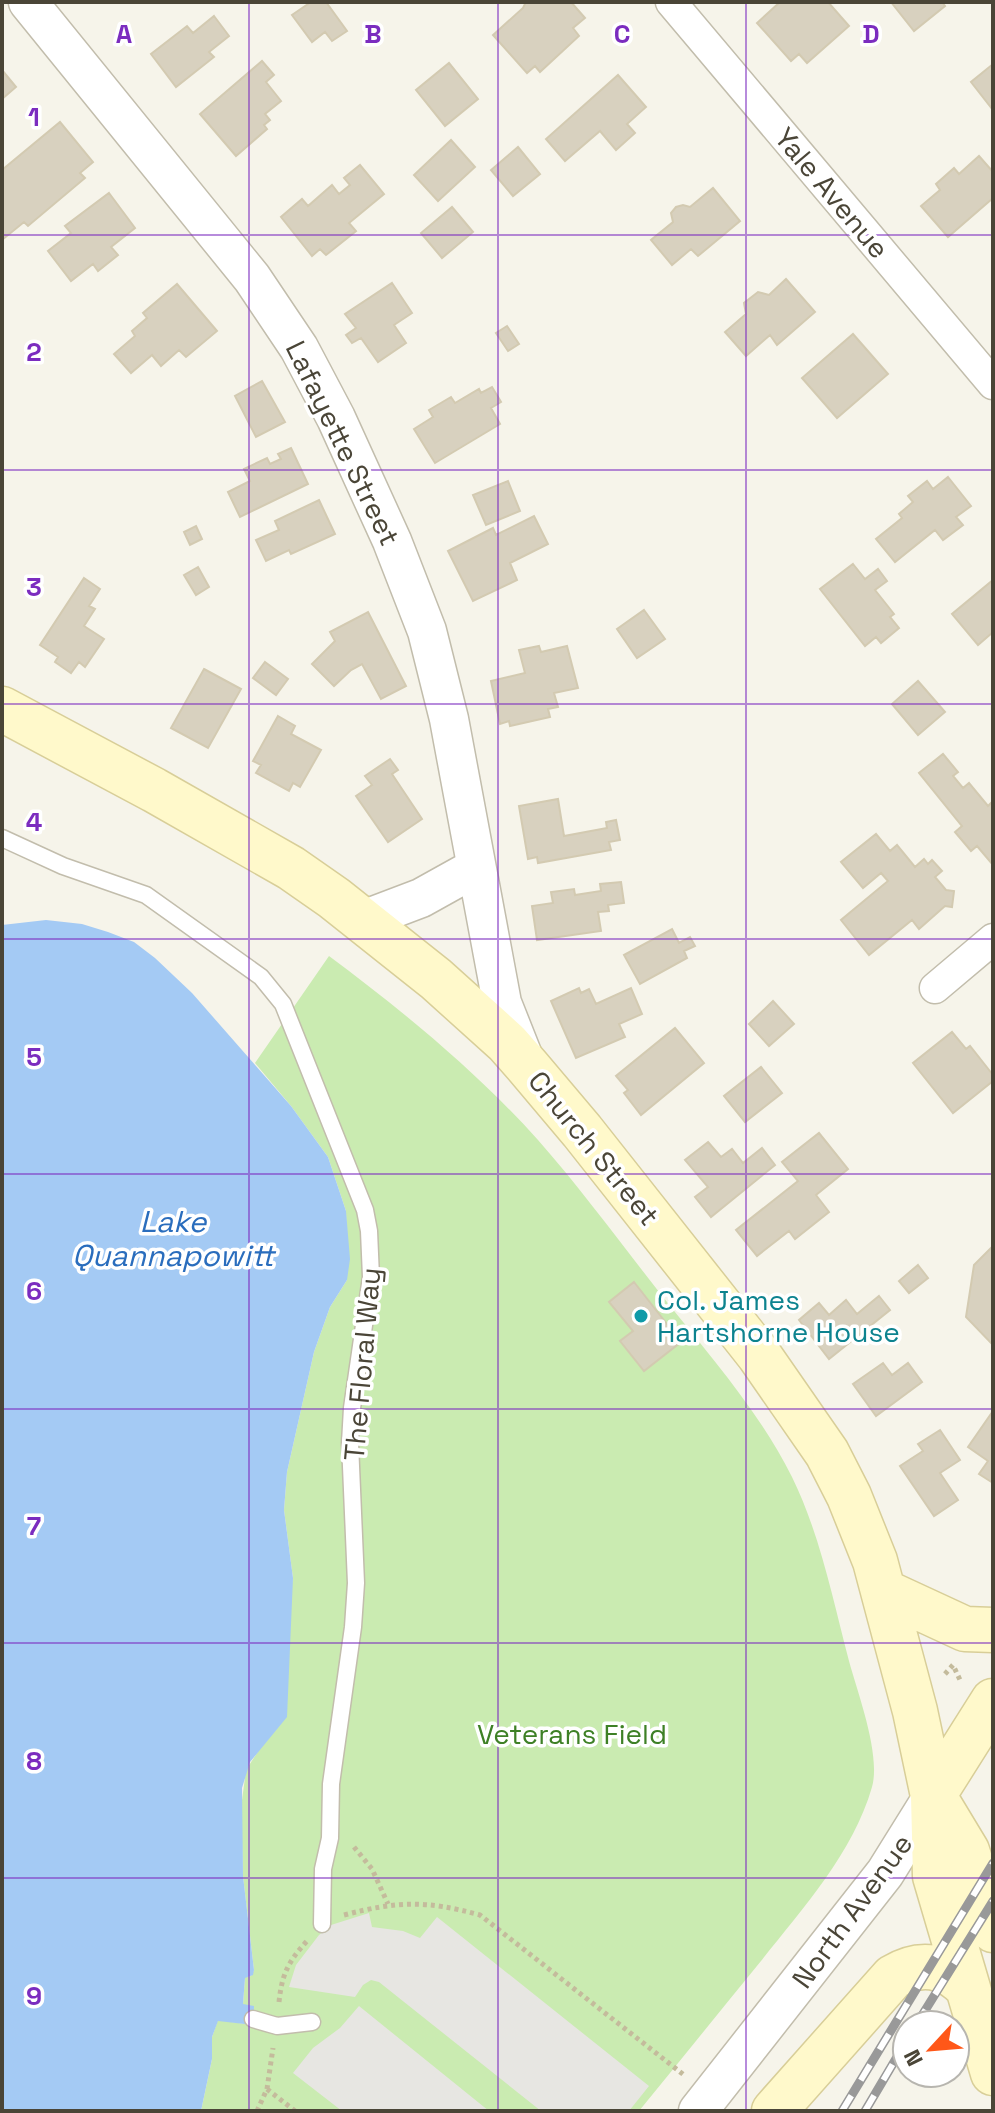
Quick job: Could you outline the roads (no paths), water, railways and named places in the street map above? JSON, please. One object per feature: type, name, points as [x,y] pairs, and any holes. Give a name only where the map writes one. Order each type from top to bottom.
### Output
[{"type":"main road","name":"Church Street","points":[[2,709],[291,868],[363,920],[472,1010],[528,1067],[759,1355],[810,1427],[849,1496],[885,1592],[933,1796]]},
{"type":"main road","points":[[885,1592],[965,1629],[993,1630]]},
{"type":"main road","name":"North Avenue","points":[[933,1796],[977,1692]]},
{"type":"main road","points":[[933,1796],[967,1851],[993,1930]]},
{"type":"main road","points":[[933,1796],[935,1876],[993,2073]]},
{"type":"main road","points":[[774,2111],[893,1977],[913,1968],[930,1966],[948,1972],[968,1988]]},
{"type":"street","name":"Lafayette Street","points":[[28,2],[252,278],[319,383],[387,529],[427,631],[449,719],[502,1003],[528,1067]]},
{"type":"street","name":"Yale Avenue","points":[[671,2],[993,384]]},
{"type":"street","points":[[363,920],[421,898],[475,868]]},
{"type":"street","points":[[935,988],[993,939]]},
{"type":"street","name":"North Avenue","points":[[703,2104],[885,1873],[933,1796]]},
{"type":"lane","name":"The Floral Way","points":[[2,838],[63,866],[146,895],[261,977],[283,1004],[365,1210],[371,1277],[352,1408],[350,1443],[356,1583],[353,1627],[331,1784],[330,1827],[323,1869],[322,1924]]},
{"type":"lane","points":[[253,2019],[277,2026],[312,2022]]},
{"type":"water","name":"Lake Quannapowitt","points":[[46,920],[82,924],[134,942],[192,993],[291,1106],[328,1157],[346,1211],[350,1259],[347,1280],[330,1307],[314,1352],[287,1472],[284,1510],[293,1578],[287,1717],[250,1762],[242,1788],[243,1876],[254,1970],[253,1975],[245,1978],[243,2004],[254,2006],[253,2025],[218,2021],[212,2037],[212,2059],[201,2111],[2,2111],[2,925]]},
{"type":"railway","points":[[842,2111],[993,1863]]},
{"type":"railway","points":[[926,2009],[993,1901]]},
{"type":"railway","points":[[865,2111],[891,2067]]},
{"type":"place","name":"Col. James Hartshorne House","points":[[641,1316]]},
{"type":"park label","name":"Veterans Field","points":[[572,1734]]}]
